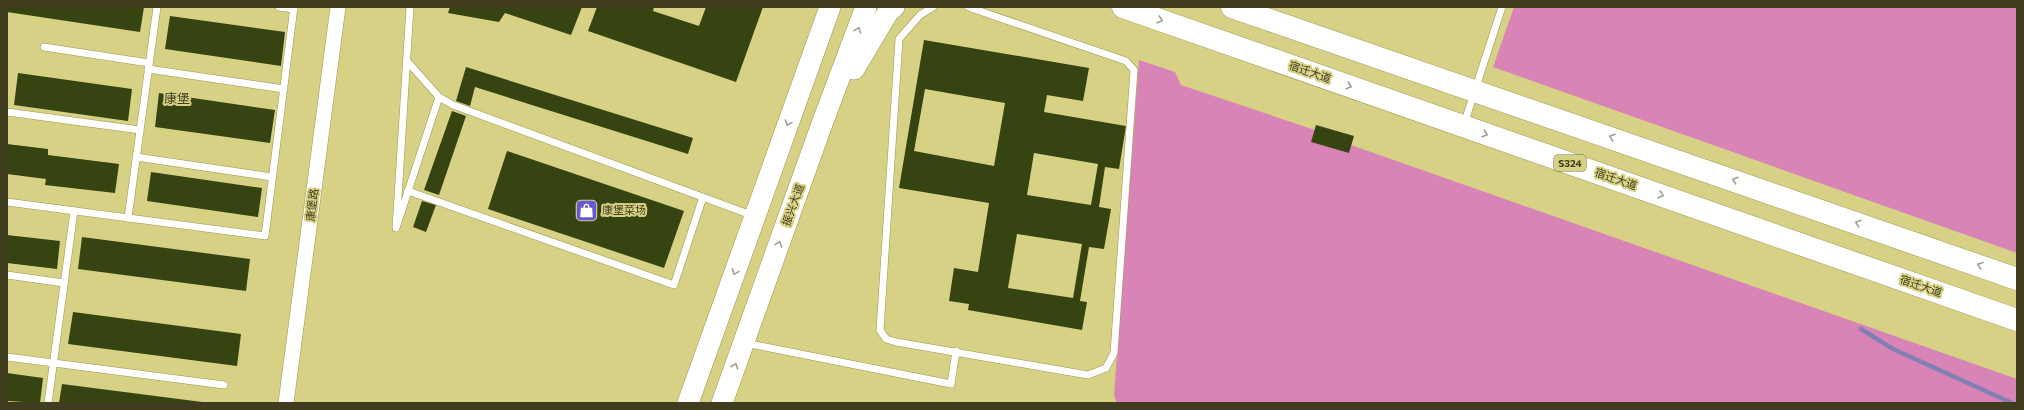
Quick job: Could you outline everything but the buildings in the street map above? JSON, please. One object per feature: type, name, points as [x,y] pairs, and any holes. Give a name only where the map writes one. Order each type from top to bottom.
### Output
[{"type":"main road","points":[[795,103],[822,7]]},
{"type":"main road","points":[[688,403],[830,7]]},
{"type":"main road","name":"振兴大道","points":[[722,403],[866,7]]},
{"type":"main road","points":[[823,122],[871,39],[894,7]]},
{"type":"main road","name":"宿迁大道","points":[[1124,7],[2017,320]]},
{"type":"main road","points":[[1232,7],[2017,279]]},
{"type":"street","name":"康堡路","points":[[286,403],[338,7]]},
{"type":"lane","points":[[128,218],[157,7]]},
{"type":"lane","points":[[7,202],[265,236],[294,8],[279,7]]},
{"type":"lane","points":[[410,7],[396,228],[438,97]]},
{"type":"lane","points":[[933,7],[920,15],[899,39],[880,330],[886,339],[896,342],[1088,375],[1106,368],[1114,353],[1134,70],[1126,61],[968,7]]},
{"type":"lane","points":[[1464,126],[1502,7]]},
{"type":"lane","points":[[44,47],[284,89]]},
{"type":"lane","points":[[407,61],[438,97],[453,105],[755,217]]},
{"type":"lane","points":[[7,112],[140,130]]},
{"type":"lane","points":[[136,157],[272,177]]},
{"type":"lane","points":[[408,191],[674,284],[703,198]]},
{"type":"lane","points":[[48,403],[74,211]]},
{"type":"lane","points":[[7,275],[64,283]]},
{"type":"lane","points":[[743,343],[951,384],[956,352]]},
{"type":"lane","points":[[7,357],[224,385]]},
{"type":"shaded area","points":[[1514,7],[2017,7],[2017,253],[1493,67]]},
{"type":"shaded area","points":[[1139,60],[1175,72],[1181,85],[1315,130],[1349,153],[1351,145],[2017,379],[2017,403],[1117,403],[1114,395]]},
{"type":"waterway","points":[[1861,329],[1893,349],[2012,403]]},
{"type":"place","name":"康堡菜场","points":[[586,210]]},
{"type":"district","name":"康堡","points":[[177,98]]}]
